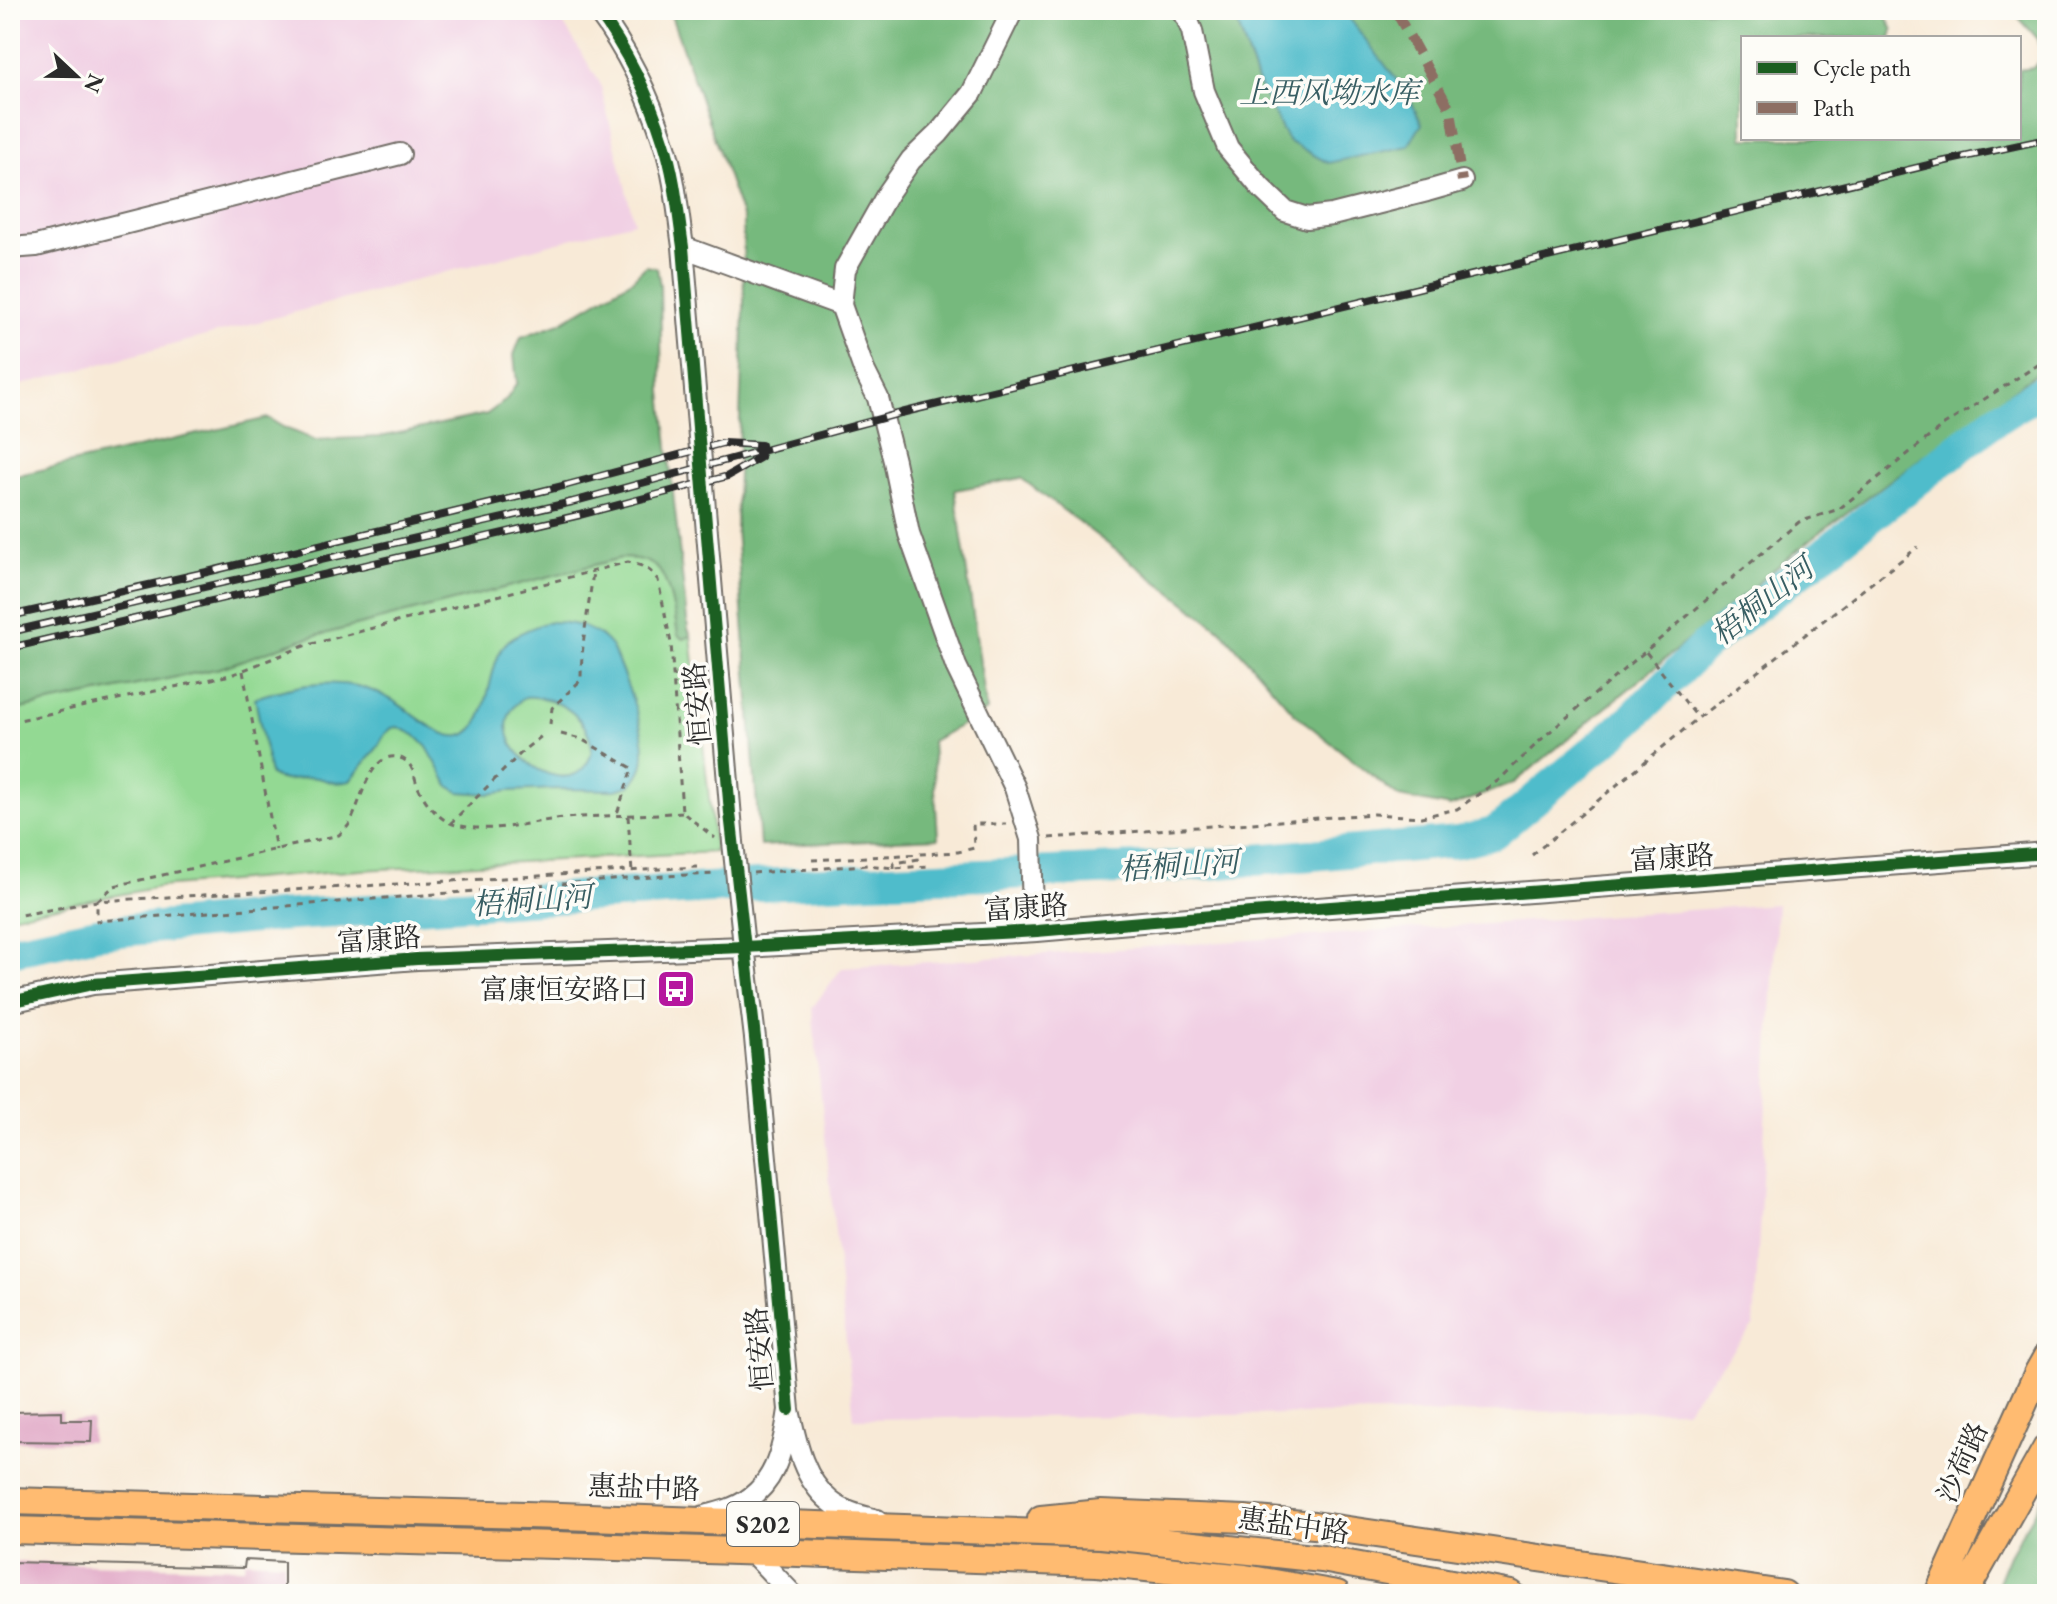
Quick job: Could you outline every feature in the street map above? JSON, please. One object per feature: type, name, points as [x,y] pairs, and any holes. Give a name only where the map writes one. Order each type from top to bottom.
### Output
[{"type":"main road","name":"沙荷路","points":[[1938,1594],[2047,1356]]},
{"type":"main road","points":[[1964,1594],[2047,1447]]},
{"type":"main road","name":"惠盐中路","points":[[10,1501],[1102,1535],[1322,1559],[1511,1594]]},
{"type":"main road","points":[[936,1529],[1101,1513],[1245,1519],[1314,1525],[1784,1594]]},
{"type":"main road","name":"S202","points":[[10,1530],[1097,1563],[1245,1578],[1337,1594]]},
{"type":"main road","points":[[1097,1563],[1229,1594]]},
{"type":"street","name":"恒安路","points":[[597,10],[614,33],[645,91],[665,145],[677,202],[733,842],[755,1038],[789,1410]]},
{"type":"street","points":[[1013,10],[972,93],[939,133],[911,160],[888,193],[845,269],[841,305],[864,370],[878,398],[909,534],[945,636],[956,666],[1015,788],[1031,845],[1035,924]]},
{"type":"street","points":[[1180,10],[1192,31],[1204,91],[1228,148],[1285,211],[1307,218],[1332,215],[1462,181]]},
{"type":"street","points":[[10,248],[36,246],[400,154]]},
{"type":"street","points":[[683,247],[841,305]]},
{"type":"street","name":"富康路","points":[[10,1002],[93,984],[401,960],[744,946],[1035,924],[1274,911],[2047,853]]},
{"type":"street","points":[[689,1521],[734,1507],[761,1487],[778,1463],[789,1410]]},
{"type":"street","points":[[789,1410],[799,1455],[824,1495],[849,1512],[900,1528]]},
{"type":"street","points":[[752,1552],[792,1594]]},
{"type":"path","points":[[1031,845],[1373,814],[1421,817],[1457,809],[1499,780],[1546,735],[1799,522],[1839,509],[1944,425],[2047,359]]},
{"type":"path","points":[[1532,855],[1698,718],[1918,547]]},
{"type":"path","points":[[10,722],[231,675],[304,646],[628,562],[642,566],[658,580],[671,643],[682,812]]},
{"type":"path","points":[[550,724],[552,708],[581,680],[581,653],[593,571]]},
{"type":"path","points":[[1646,652],[1698,718]]},
{"type":"path","points":[[243,671],[276,850]]},
{"type":"path","points":[[561,734],[581,739],[632,768],[616,817]]},
{"type":"path","points":[[450,824],[543,735]]},
{"type":"path","points":[[726,874],[664,876],[97,921],[97,901],[114,886],[339,835],[349,825],[377,766],[391,757],[409,764],[430,806],[450,824],[495,830],[564,818],[682,812],[720,842],[733,842]]},
{"type":"path","points":[[628,816],[632,872]]},
{"type":"path","points":[[812,860],[958,852],[974,848],[973,824],[1007,824]]},
{"type":"path","points":[[894,868],[894,863],[919,859],[919,855]]},
{"type":"path","points":[[742,873],[867,865],[894,868],[929,866]]},
{"type":"path","points":[[10,917],[97,901],[697,867]]},
{"type":"path","points":[[660,870],[664,876]]},
{"type":"shaded area","points":[[10,10],[555,10],[600,83],[634,222],[10,388]]},
{"type":"shaded area","points":[[1777,904],[1754,1325],[1685,1410],[854,1419],[812,1008],[842,968]]},
{"type":"green space","points":[[669,10],[1233,10],[1257,81],[1362,37],[1343,10],[1883,10],[1893,30],[1892,36],[1741,36],[1741,140],[2021,140],[2021,70],[2034,68],[2043,57],[2038,39],[2012,10],[2047,10],[2047,365],[1815,536],[1514,783],[1450,807],[1399,797],[1295,714],[1221,630],[1021,478],[955,490],[987,711],[932,741],[938,838],[760,846],[736,529],[744,308],[743,219]]},
{"type":"green space","points":[[646,266],[657,268],[660,285],[662,392],[691,636],[683,639],[678,635],[668,590],[657,568],[640,560],[621,558],[300,640],[220,668],[10,711],[10,477],[268,418],[315,440],[380,437],[487,414],[506,400],[517,383],[514,355],[521,337],[560,323],[632,280]]},
{"type":"green space","points":[[621,558],[640,560],[657,568],[674,609],[678,635],[683,639],[691,636],[715,852],[361,870],[159,887],[10,916],[10,711],[220,668],[300,640]]},
{"type":"green space","points":[[2047,1490],[2047,1594],[1993,1594],[2009,1555]]},
{"type":"water","name":"上西风坳水库","points":[[1233,10],[1343,10],[1408,95],[1422,124],[1408,146],[1328,163],[1288,141],[1257,81]]},
{"type":"water","points":[[547,622],[574,624],[591,630],[612,647],[643,737],[643,764],[630,786],[615,790],[459,792],[449,786],[427,747],[415,735],[398,727],[385,734],[350,781],[336,783],[310,777],[285,780],[270,775],[255,698],[306,685],[332,683],[357,686],[392,700],[444,733],[461,736],[479,721],[495,664],[508,641]],"holes":[[[525,697],[536,697],[567,708],[588,733],[592,746],[590,758],[572,775],[556,776],[540,770],[524,759],[513,745],[507,729],[511,712]]]},
{"type":"building","points":[[62,1411],[62,1420],[92,1420],[91,1442],[10,1441],[10,1412]]},
{"type":"building","points":[[245,1560],[284,1562],[284,1594],[10,1594],[10,1562],[244,1568]]},
{"type":"waterway","name":"梧桐山河","points":[[10,951],[98,933],[276,916],[757,885],[1187,866],[1458,842],[1494,833],[1629,721],[1702,648],[1995,420],[2047,387]]},
{"type":"railway","points":[[10,632],[572,502],[901,413],[2047,139]]},
{"type":"railway","points":[[10,616],[567,485],[723,443],[761,445]]},
{"type":"railway","points":[[10,648],[580,515],[728,476],[761,457]]},
{"type":"marked path","points":[[1395,10],[1451,111],[1462,181]]},
{"type":"cycle path","points":[[597,10],[627,57],[658,125],[668,156],[678,208],[730,813],[755,1038],[789,1410]]},
{"type":"cycle path","points":[[10,1002],[93,984],[417,959],[744,947],[1037,931],[2047,853]]},
{"type":"place","name":"富康恒安路口","points":[[676,989]]}]
